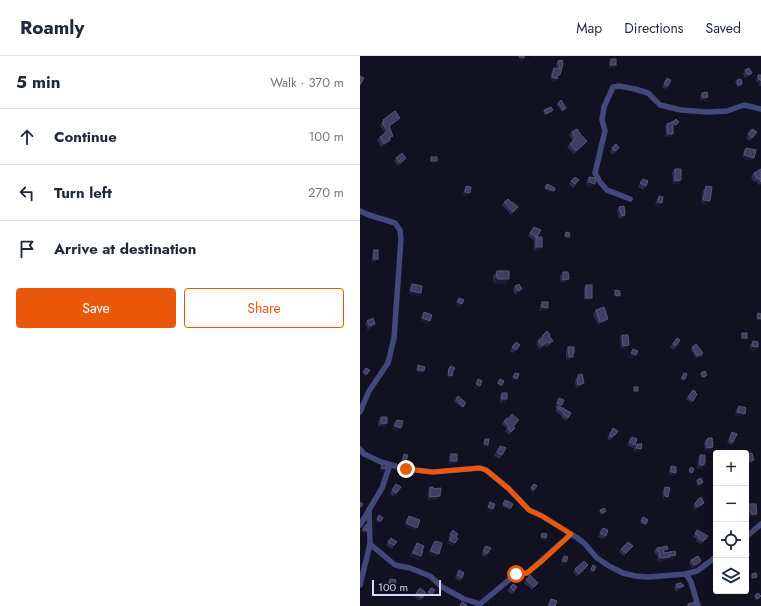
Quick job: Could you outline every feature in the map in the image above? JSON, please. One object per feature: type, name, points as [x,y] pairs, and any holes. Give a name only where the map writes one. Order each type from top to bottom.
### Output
[{"type":"street","points":[[630,200],[607,190],[595,173],[605,131],[602,120],[604,107],[613,87],[619,86],[648,93],[660,106],[681,110],[707,112],[727,111],[744,105],[761,109]]},
{"type":"street","points":[[360,211],[395,223],[400,230],[401,239],[394,338],[388,363],[369,391],[360,412]]},
{"type":"street","points":[[360,449],[364,454],[381,462],[406,469],[433,472],[480,468],[486,470],[508,488],[529,510],[542,516],[571,534],[584,543],[596,558],[623,573],[648,577],[686,574],[697,571],[713,560]]},
{"type":"street","points":[[360,525],[382,488],[390,465]]},
{"type":"street","points":[[360,585],[370,544],[369,510]]},
{"type":"street","points":[[749,535],[761,524]]},
{"type":"street","points":[[370,544],[395,565],[410,568],[430,576],[442,587],[481,605],[516,574],[527,573],[571,534]]},
{"type":"street","points":[[686,574],[692,582],[698,606]]},
{"type":"building","points":[[611,59],[616,59],[616,65],[611,65]]},
{"type":"building","points":[[562,60],[563,64],[560,75],[558,75],[557,79],[552,77],[554,68],[560,69],[558,61]]},
{"type":"building","points":[[749,68],[752,73],[748,75],[745,70]]},
{"type":"building","points":[[758,75],[761,75],[761,80],[759,80]]},
{"type":"building","points":[[360,76],[364,78],[360,85]]},
{"type":"building","points":[[667,78],[671,80],[668,86],[664,84]]},
{"type":"building","points":[[741,79],[742,84],[738,85],[737,80]]},
{"type":"building","points":[[707,92],[708,97],[703,98],[702,93]]},
{"type":"building","points":[[561,100],[566,108],[563,110],[558,103]]},
{"type":"building","points":[[551,107],[553,110],[546,114],[544,110]]},
{"type":"building","points":[[395,111],[400,118],[389,126],[393,136],[384,144],[380,137],[388,131],[382,123],[384,121],[383,120]]},
{"type":"building","points":[[676,119],[679,122],[676,125],[673,122]]},
{"type":"building","points":[[673,121],[673,134],[668,134],[667,124]]},
{"type":"building","points":[[577,129],[587,141],[576,151],[570,144],[575,138],[572,132]]},
{"type":"building","points":[[752,129],[757,132],[752,138],[748,134]]},
{"type":"building","points":[[616,144],[619,148],[615,151],[612,148]]},
{"type":"building","points":[[746,148],[756,150],[754,158],[744,155]]},
{"type":"building","points":[[402,153],[406,158],[400,163],[396,158]]},
{"type":"building","points":[[431,157],[437,157],[437,161],[431,161]]},
{"type":"building","points":[[675,169],[681,169],[681,180],[675,181]]},
{"type":"building","points":[[761,169],[761,182],[759,178],[757,179],[754,173]]},
{"type":"building","points":[[575,177],[579,180],[575,184],[571,181]]},
{"type":"building","points":[[589,177],[596,178],[595,184],[589,182]]},
{"type":"building","points":[[643,179],[648,181],[646,186],[640,183]]},
{"type":"building","points":[[547,184],[555,188],[554,191],[545,188]]},
{"type":"building","points":[[466,186],[471,187],[470,193],[465,192]]},
{"type":"building","points":[[706,186],[712,187],[710,201],[703,200]]},
{"type":"building","points":[[659,196],[663,197],[662,203],[658,202]]},
{"type":"building","points":[[508,199],[518,207],[513,212],[504,202]]},
{"type":"building","points":[[624,206],[625,215],[622,216],[619,207]]},
{"type":"building","points":[[534,227],[541,230],[537,237],[530,233]]},
{"type":"building","points":[[566,232],[570,233],[569,237],[565,236]]},
{"type":"building","points":[[536,237],[542,237],[542,247],[536,247]]},
{"type":"building","points":[[374,250],[378,250],[378,259],[374,259]]},
{"type":"building","points":[[497,271],[509,271],[509,279],[498,279],[498,277],[496,277]]},
{"type":"building","points":[[563,272],[568,272],[569,279],[563,280]]},
{"type":"building","points":[[412,284],[422,286],[421,293],[411,291]]},
{"type":"building","points":[[519,284],[522,289],[518,291],[515,286]]},
{"type":"building","points":[[586,285],[592,285],[592,298],[586,298]]},
{"type":"building","points":[[615,290],[620,291],[620,296],[615,295]]},
{"type":"building","points":[[459,298],[464,300],[462,304],[457,302]]},
{"type":"building","points":[[542,302],[548,302],[548,308],[542,307]]},
{"type":"building","points":[[604,307],[608,319],[600,322],[596,310]]},
{"type":"building","points":[[424,312],[432,315],[430,321],[422,318]]},
{"type":"building","points":[[758,313],[761,314],[761,319],[757,318]]},
{"type":"building","points":[[373,318],[375,324],[370,326],[367,321]]},
{"type":"building","points":[[547,331],[553,341],[549,343],[547,342],[542,346],[538,341]]},
{"type":"building","points":[[742,333],[747,333],[747,338],[742,338]]},
{"type":"building","points":[[622,335],[628,335],[629,345],[623,346]]},
{"type":"building","points":[[677,338],[680,340],[676,346],[673,344]]},
{"type":"building","points":[[753,341],[758,342],[758,347],[752,346]]},
{"type":"building","points":[[516,342],[520,345],[516,350],[512,347]]},
{"type":"building","points":[[696,344],[703,353],[697,356],[692,347]]},
{"type":"building","points":[[568,347],[574,347],[573,357],[569,357]]},
{"type":"building","points":[[633,349],[638,351],[636,355],[631,353]]},
{"type":"building","points":[[418,365],[425,367],[424,371],[417,370]]},
{"type":"building","points":[[451,366],[455,368],[452,376],[448,375],[449,368]]},
{"type":"building","points":[[366,368],[370,370],[367,374],[363,372]]},
{"type":"building","points":[[705,371],[707,375],[703,377],[701,373]]},
{"type":"building","points":[[515,373],[519,374],[517,379],[513,377]]},
{"type":"building","points":[[684,373],[687,374],[685,379],[682,378]]},
{"type":"building","points":[[582,374],[584,383],[578,385],[578,375]]},
{"type":"building","points":[[478,379],[482,381],[480,386],[476,384]]},
{"type":"building","points":[[500,379],[504,381],[502,385],[498,383]]},
{"type":"building","points":[[634,387],[638,387],[638,391],[634,391]]},
{"type":"building","points":[[693,390],[697,394],[693,401],[688,397]]},
{"type":"building","points":[[502,393],[507,393],[507,399],[502,399]]},
{"type":"building","points":[[458,396],[466,403],[463,407],[456,399]]},
{"type":"building","points":[[559,398],[564,400],[562,405],[557,403]]},
{"type":"building","points":[[559,406],[571,413],[568,418],[557,408]]},
{"type":"building","points":[[739,406],[746,408],[745,414],[737,412]]},
{"type":"building","points":[[512,414],[519,420],[513,426],[515,428],[511,432],[504,421]]},
{"type":"building","points":[[381,417],[387,417],[387,423],[381,424]]},
{"type":"building","points":[[397,420],[403,421],[401,428],[395,426]]},
{"type":"building","points":[[613,428],[618,431],[612,437],[609,436]]},
{"type":"building","points":[[732,432],[737,434],[733,442],[729,440]]},
{"type":"building","points":[[632,437],[637,439],[635,445],[629,442]]},
{"type":"building","points":[[708,438],[712,438],[713,447],[707,448],[706,440],[708,440]]},
{"type":"building","points":[[485,439],[489,439],[488,445],[484,444]]},
{"type":"building","points":[[637,444],[642,444],[641,449],[636,448]]},
{"type":"building","points":[[500,446],[506,448],[502,455],[497,452]]},
{"type":"building","points":[[752,453],[754,460],[750,461],[749,454]]},
{"type":"building","points":[[404,454],[408,455],[406,461],[403,460]]},
{"type":"building","points":[[451,454],[457,454],[457,461],[451,461]]},
{"type":"building","points":[[700,455],[705,455],[704,465],[700,465]]},
{"type":"building","points":[[383,463],[387,465],[385,469],[381,468]]},
{"type":"building","points":[[671,466],[676,467],[676,473],[671,472]]},
{"type":"building","points":[[691,467],[694,469],[692,473],[689,470]]},
{"type":"building","points":[[701,478],[703,482],[699,484],[697,480]]},
{"type":"building","points":[[396,484],[401,487],[396,493],[392,490]]},
{"type":"building","points":[[534,484],[537,486],[534,490],[531,488]]},
{"type":"building","points":[[430,487],[433,487],[433,489],[441,488],[440,496],[430,497]]},
{"type":"building","points":[[665,487],[670,488],[668,497],[665,496]]},
{"type":"building","points":[[701,497],[704,503],[697,507],[695,503]]},
{"type":"building","points":[[505,500],[513,504],[511,508],[503,504]]},
{"type":"building","points":[[490,502],[495,504],[493,509],[488,507]]},
{"type":"building","points":[[749,504],[756,504],[757,514],[751,514],[751,511],[749,511]]},
{"type":"building","points":[[604,508],[606,511],[602,513],[600,510]]},
{"type":"building","points":[[379,515],[383,518],[381,521],[377,519]]},
{"type":"building","points":[[409,516],[420,520],[417,528],[406,523]]},
{"type":"building","points":[[643,517],[648,520],[646,524],[641,521]]},
{"type":"building","points":[[366,524],[367,531],[363,529]]},
{"type":"building","points":[[603,528],[608,530],[606,536],[600,533]]},
{"type":"building","points":[[453,530],[458,534],[456,537],[458,539],[455,543],[449,540],[452,536],[450,534]]},
{"type":"building","points":[[697,530],[708,536],[705,540],[704,539],[703,541],[698,538],[699,536],[695,534]]},
{"type":"building","points":[[542,533],[547,534],[546,538],[541,537]]},
{"type":"building","points":[[391,538],[397,542],[394,545],[388,542]]},
{"type":"building","points":[[435,541],[442,543],[439,554],[430,551]]},
{"type":"building","points":[[628,542],[633,546],[626,553],[621,549]]},
{"type":"building","points":[[417,543],[424,546],[421,556],[413,553]]},
{"type":"building","points":[[486,546],[491,548],[487,554],[483,551]]},
{"type":"building","points":[[667,546],[668,549],[663,550],[664,553],[675,551],[676,555],[660,558],[657,548]]},
{"type":"building","points":[[564,556],[568,557],[566,562],[562,561]]},
{"type":"building","points":[[698,556],[701,561],[694,565],[691,560]]},
{"type":"building","points":[[584,561],[588,565],[579,574],[575,569]]},
{"type":"building","points":[[593,565],[596,567],[594,571],[591,569]]},
{"type":"building","points":[[459,570],[464,573],[462,578],[457,575]]},
{"type":"building","points":[[756,573],[757,577],[752,578],[752,574]]},
{"type":"building","points":[[530,575],[538,583],[534,587],[526,580]]},
{"type":"building","points":[[390,579],[396,580],[394,589],[389,588]]},
{"type":"building","points":[[681,583],[684,586],[678,588],[676,584]]},
{"type":"building","points":[[513,584],[517,587],[514,591],[510,587]]},
{"type":"building","points":[[420,588],[426,593],[422,598],[416,593]]},
{"type":"building","points":[[431,588],[435,590],[432,594],[428,592]]},
{"type":"building","points":[[758,593],[761,596],[757,599],[755,595]]},
{"type":"building","points":[[551,599],[557,601],[555,606],[549,606]]},
{"type":"building","points":[[462,602],[467,605],[460,606]]},
{"type":"building","points":[[695,602],[696,606],[688,606],[688,604]]},
{"type":"route","points":[[406,469],[433,472],[480,468],[486,470],[508,488],[529,510],[542,516],[571,534],[527,573],[516,574]]}]
